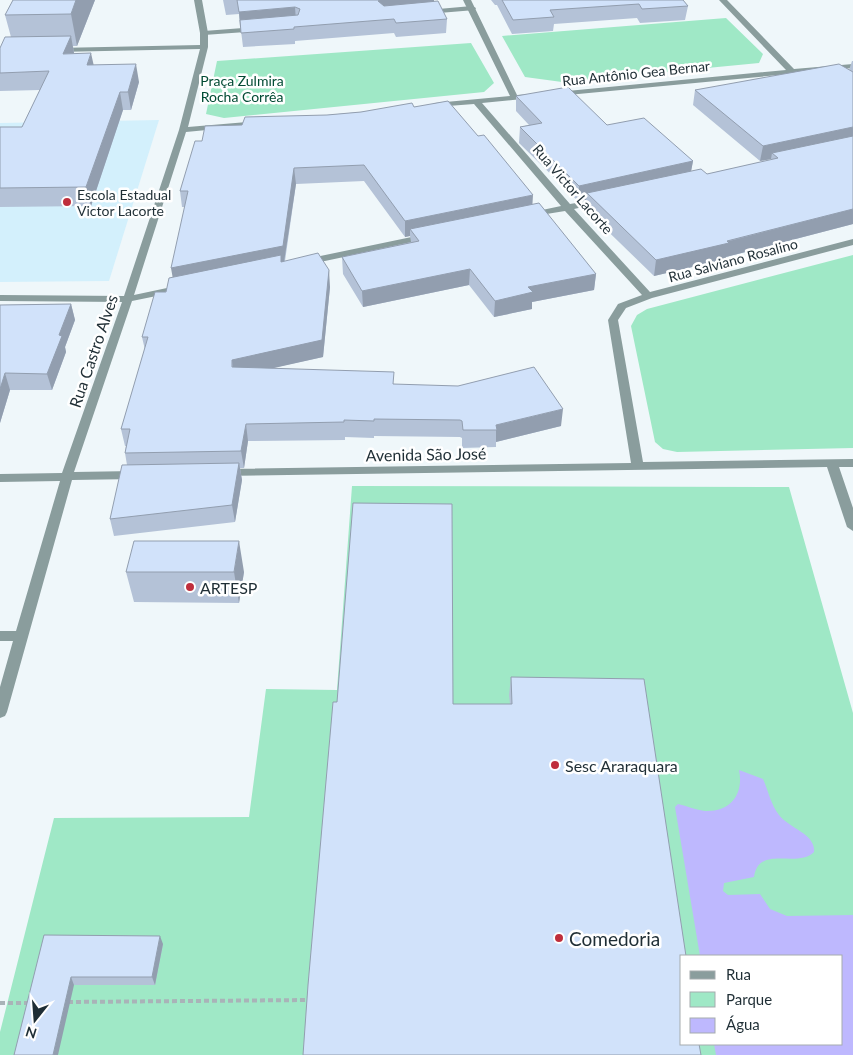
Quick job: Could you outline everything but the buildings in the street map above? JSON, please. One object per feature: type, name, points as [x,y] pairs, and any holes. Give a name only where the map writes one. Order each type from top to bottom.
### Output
[{"type":"street","name":"Rua Castro Alves","points":[[0,712],[67,476],[184,130],[204,47],[204,33],[198,0]]},
{"type":"street","points":[[467,0],[516,98]]},
{"type":"street","points":[[723,0],[790,71]]},
{"type":"street","points":[[423,12],[472,8]]},
{"type":"street","points":[[204,33],[268,28]]},
{"type":"street","points":[[49,50],[204,47]]},
{"type":"street","name":"Rua Antônio Gea Bernar","points":[[427,106],[853,66]]},
{"type":"street","points":[[829,68],[837,74]]},
{"type":"street","name":"Rua Victor Lacorte","points":[[476,101],[568,208],[648,296]]},
{"type":"street","points":[[184,130],[271,121]]},
{"type":"street","points":[[519,218],[615,198]]},
{"type":"street","points":[[294,264],[441,234]]},
{"type":"street","name":"Rua Salviano Rosalino","points":[[638,466],[613,320],[622,306],[648,296],[853,242]]},
{"type":"street","points":[[0,298],[128,299],[187,287]]},
{"type":"street","points":[[832,463],[853,527]]},
{"type":"street","name":"Avenida São José","points":[[215,473],[853,463]]},
{"type":"street","points":[[0,478],[146,474]]},
{"type":"street","points":[[0,636],[22,636]]},
{"type":"path","points":[[66,1002],[310,1000]]},
{"type":"path","points":[[0,1003],[36,1002]]},
{"type":"shaded area","name":"Escola Estadual Victor Lacorte","points":[[159,120],[109,281],[0,282],[0,123]]},
{"type":"green space","points":[[726,18],[763,54],[759,63],[562,82],[525,77],[502,36]]},
{"type":"green space","name":"Praça Zulmira Rocha Corrêa","points":[[471,43],[494,83],[484,92],[224,118],[206,114],[217,61]]},
{"type":"green space","points":[[853,255],[853,448],[677,452],[663,449],[655,442],[631,326],[637,315],[647,309]]},
{"type":"green space","name":"Sesc Araraquara","points":[[352,486],[789,487],[853,713],[853,1055],[0,1055],[0,1032],[54,818],[249,817],[266,689],[337,690]]},
{"type":"water","points":[[739,770],[763,779],[776,811],[784,820],[807,836],[814,846],[814,852],[807,857],[771,859],[763,862],[757,867],[754,877],[724,883],[723,891],[728,895],[760,894],[770,909],[787,916],[853,915],[853,1055],[716,1055],[714,1045],[843,1045],[843,955],[700,955],[675,807],[678,804],[698,810],[714,811],[729,805],[737,794],[740,779]]},
{"type":"place","name":"Escola Estadual Victor Lacorte","points":[[67,202]]},
{"type":"place","name":"ARTESP","points":[[190,587]]},
{"type":"place","name":"Sesc Araraquara","points":[[555,765]]},
{"type":"place","name":"Comedoria","points":[[559,938]]}]
